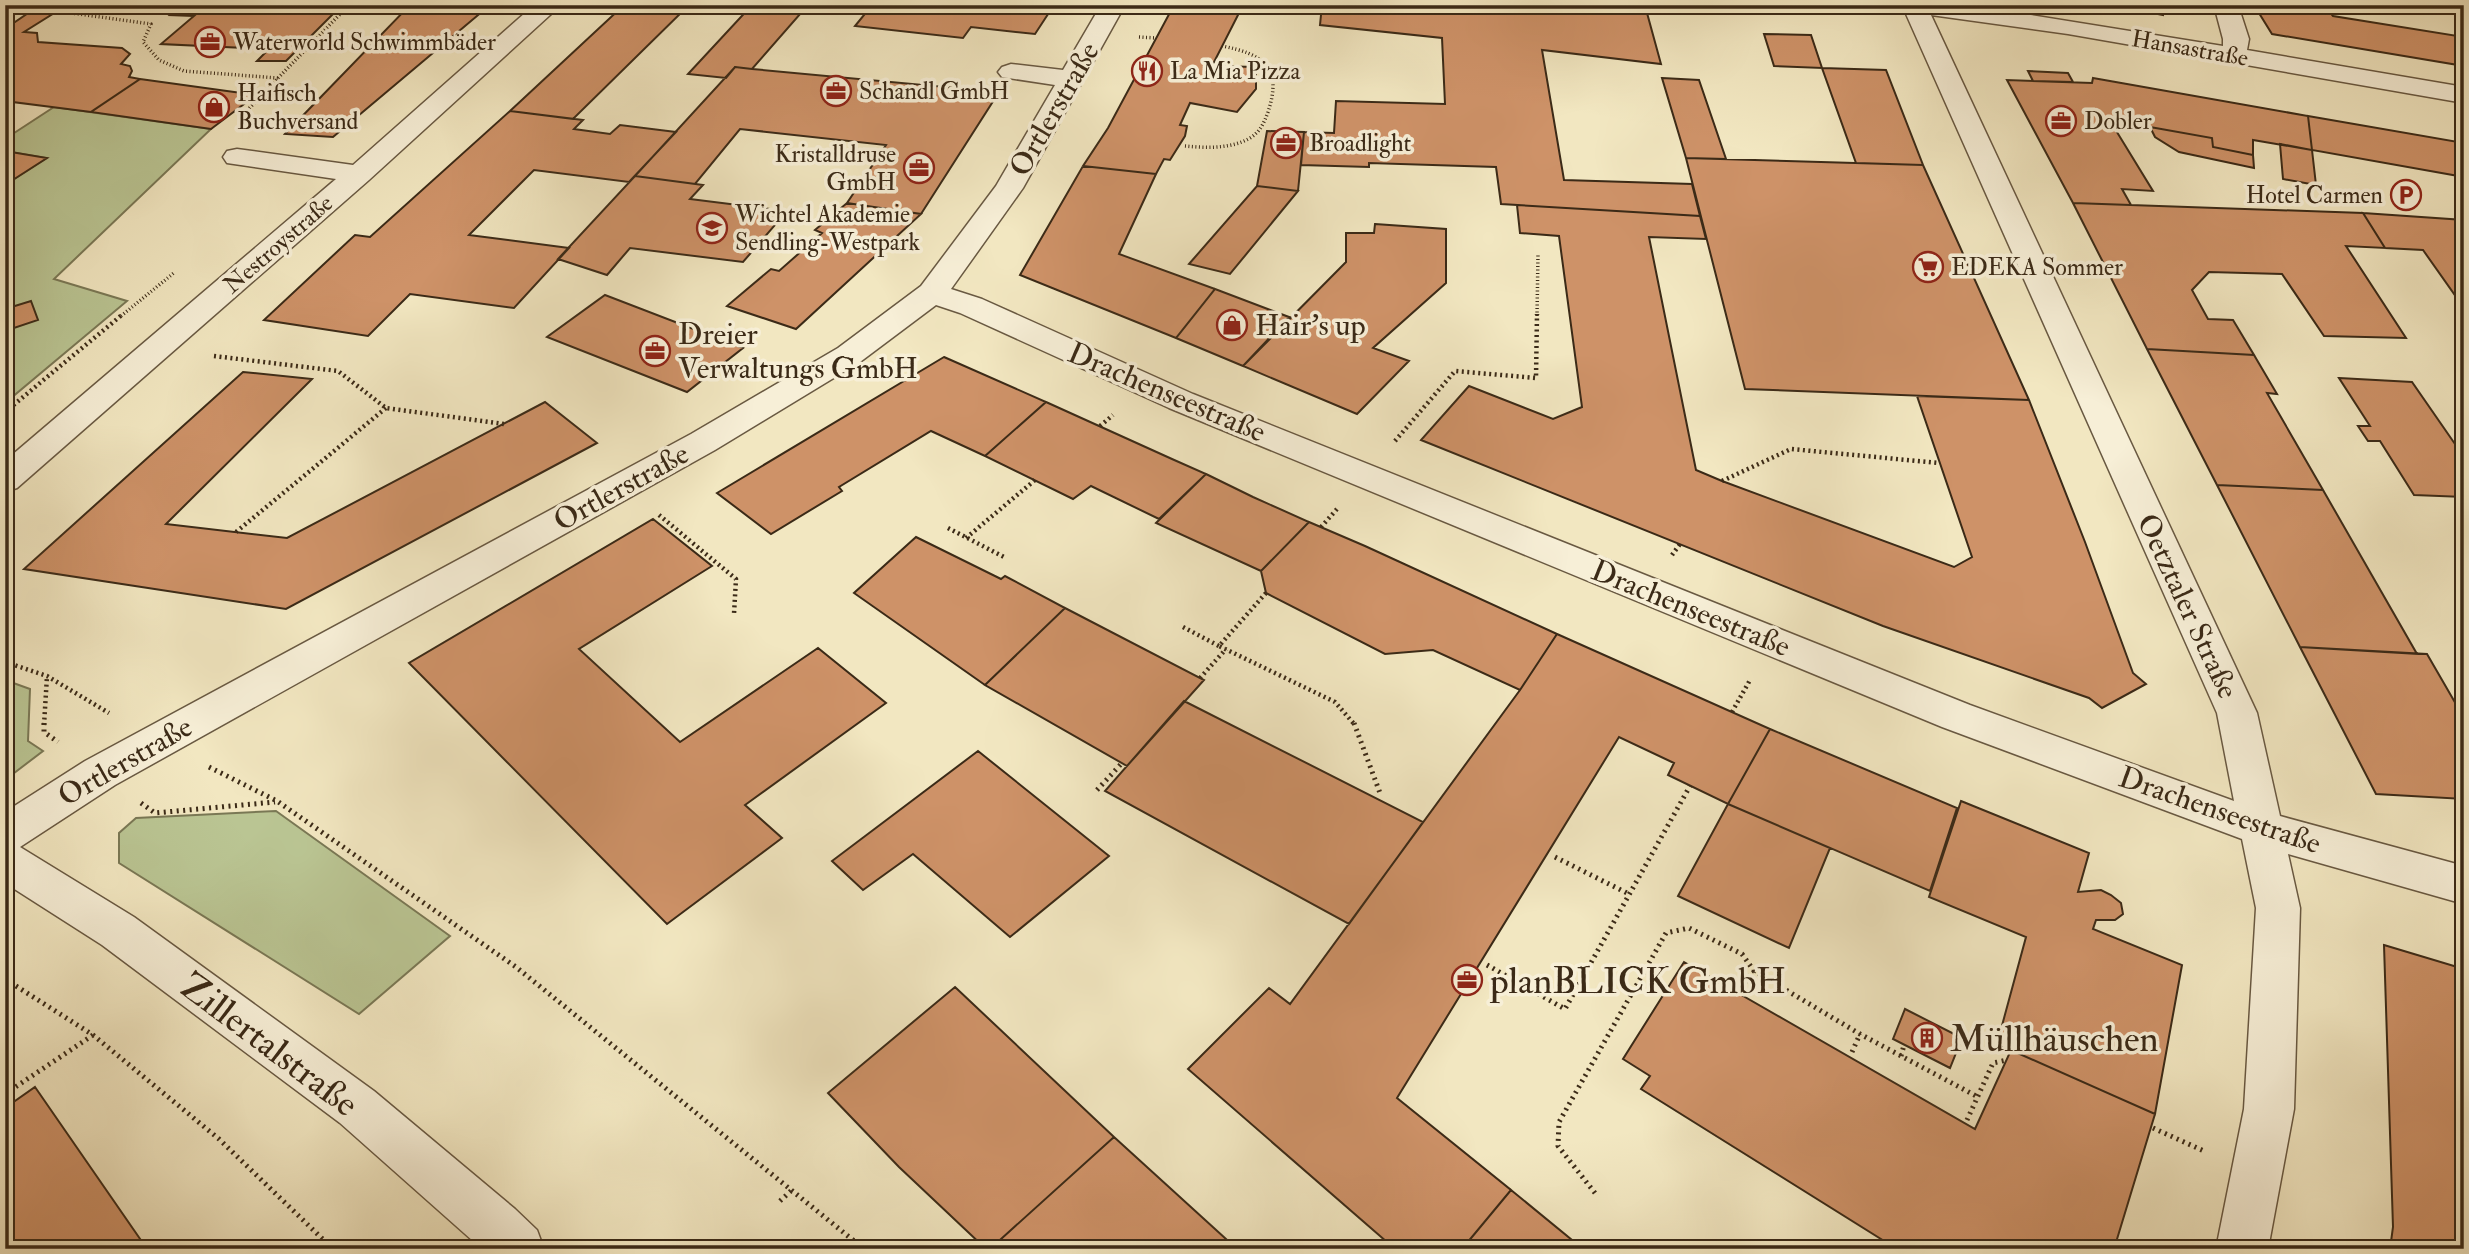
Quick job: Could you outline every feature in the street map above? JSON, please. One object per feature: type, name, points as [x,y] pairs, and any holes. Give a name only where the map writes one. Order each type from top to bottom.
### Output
[{"type":"street","name":"Nestroystraße","points":[[5,480],[359,174],[549,5]]},
{"type":"street","name":"Ortlerstraße","points":[[5,834],[100,773],[703,442],[849,355],[932,293],[1009,188],[1113,5]]},
{"type":"street","name":"Hansastraße","points":[[1915,5],[2068,27],[2464,95]]},
{"type":"street","name":"Oetztaler Straße","points":[[1915,5],[2237,713],[2278,908],[2269,1095],[2242,1249]]},
{"type":"street","points":[[2226,5],[2236,39],[2234,56]]},
{"type":"street","points":[[1012,72],[1072,79]]},
{"type":"street","points":[[237,157],[359,174]]},
{"type":"street","name":"Drachenseestraße","points":[[932,293],[971,306],[1181,401],[1956,716],[2263,829],[2464,885]]},
{"type":"street","name":"Zillertalstraße","points":[[5,860],[118,931],[356,1107],[497,1227],[518,1249]]},
{"type":"path","points":[[11,5],[35,9]]},
{"type":"path","points":[[237,157],[216,144],[349,5]]},
{"type":"path","points":[[57,11],[150,24],[143,42],[159,60],[184,71],[278,78]]},
{"type":"path","points":[[1185,146],[1206,147],[1232,143],[1258,132],[1264,122],[1273,94],[1272,70],[1254,54],[1222,46]]},
{"type":"path","points":[[1365,476],[1455,370],[1536,377],[1538,254]]},
{"type":"path","points":[[158,349],[338,372],[386,408],[504,424]]},
{"type":"path","points":[[236,532],[386,408]]},
{"type":"path","points":[[1722,481],[1791,449],[1939,463]]},
{"type":"path","points":[[966,538],[1035,480]]},
{"type":"path","points":[[623,486],[736,579],[734,614]]},
{"type":"path","points":[[948,527],[1004,557]]},
{"type":"path","points":[[1219,646],[1266,593]]},
{"type":"path","points":[[1184,627],[1335,702],[1357,727],[1380,793]]},
{"type":"path","points":[[1200,678],[1226,649]]},
{"type":"path","points":[[5,662],[47,676],[44,732],[155,813],[277,802],[516,967],[864,1249]]},
{"type":"path","points":[[1097,790],[1122,763]]},
{"type":"path","points":[[1487,965],[1564,1009],[1690,786]]},
{"type":"path","points":[[1555,857],[1629,894]]},
{"type":"path","points":[[1595,1193],[1558,1146],[1559,1122],[1666,933],[1689,928],[1742,954],[1754,971],[1860,1034],[1978,1097]]},
{"type":"path","points":[[1741,987],[1754,971]]},
{"type":"path","points":[[5,979],[93,1035],[219,1139],[333,1249]]},
{"type":"path","points":[[1852,1052],[1860,1034]]},
{"type":"path","points":[[5,1094],[93,1035]]},
{"type":"path","points":[[1901,1056],[1904,1045]]},
{"type":"path","points":[[1967,1120],[1993,1063],[2007,1060]]},
{"type":"path","points":[[780,1201],[792,1190]]},
{"type":"green space","points":[[54,107],[211,129],[54,279],[127,301],[5,403],[5,185],[46,158],[5,151],[5,139]]},
{"type":"green space","points":[[5,680],[30,689],[28,741],[43,751],[5,780]]},
{"type":"green space","points":[[276,811],[450,936],[359,1014],[119,863],[119,833],[136,818]]},
{"type":"building","points":[[40,5],[67,5],[24,32],[37,33],[38,42],[122,48],[130,54],[121,64],[130,66],[132,71],[129,77],[140,79],[91,112],[5,101],[5,25],[12,24]]},
{"type":"building","points":[[181,5],[342,5],[286,61],[257,61],[269,49],[161,44],[194,16],[170,15]]},
{"type":"building","points":[[429,5],[490,5],[333,137],[285,134],[407,8],[423,12]]},
{"type":"building","points":[[624,5],[689,5],[573,119],[510,111]]},
{"type":"building","points":[[752,5],[808,5],[752,69],[735,67],[726,78],[688,74]]},
{"type":"building","points":[[880,5],[1054,5],[1035,34],[971,27],[963,38],[855,26],[868,10],[876,11]]},
{"type":"building","points":[[1174,5],[1238,5],[1238,15],[1212,66],[1256,67],[1256,89],[1237,112],[1190,103],[1180,125],[1187,126],[1185,136],[1170,160],[1164,159],[1156,174],[1083,166],[1108,128]]},
{"type":"building","points":[[1246,5],[1322,5],[1321,13]]},
{"type":"building","points":[[1322,5],[1575,5],[1647,13],[1661,64],[1542,50],[1564,180],[1692,184],[1700,216],[1501,204],[1496,167],[1369,163],[1369,167],[1301,165],[1304,132],[1334,133],[1336,101],[1445,104],[1442,38],[1320,25]]},
{"type":"building","points":[[2113,5],[2164,5],[2163,15]]},
{"type":"building","points":[[2254,5],[2324,5],[2333,16],[2464,37],[2464,66],[2272,34]]},
{"type":"building","points":[[1764,34],[1811,35],[1822,68],[1774,66]]},
{"type":"building","points":[[735,67],[999,92],[921,214],[847,203],[886,145],[740,129],[695,184],[635,176]]},
{"type":"building","points":[[1822,68],[1886,70],[1923,165],[1856,163]]},
{"type":"building","points":[[2028,71],[2068,73],[2073,82],[2033,81]]},
{"type":"building","points":[[1662,78],[1699,80],[1726,159],[1686,158]]},
{"type":"building","points":[[2093,78],[2308,116],[2312,150],[2253,140],[2253,155],[2213,147],[2212,138],[2122,122],[2112,124],[2153,191],[2122,189],[2131,205],[2073,203],[2007,80],[2092,83]]},
{"type":"building","points":[[140,79],[256,95],[211,129],[91,112]]},
{"type":"building","points":[[510,111],[583,120],[574,129],[610,134],[620,125],[676,132],[629,182],[534,170],[469,235],[569,248],[514,308],[410,294],[368,336],[264,320],[355,235],[370,237]]},
{"type":"building","points":[[2308,116],[2464,143],[2464,177],[2312,150]]},
{"type":"building","points":[[2150,127],[2212,138],[2213,147],[2253,155],[2254,168],[2179,152],[2155,137]]},
{"type":"building","points":[[1267,131],[1304,132],[1298,191],[1257,186]]},
{"type":"building","points":[[2280,144],[2312,150],[2316,185],[2283,179]]},
{"type":"building","points":[[5,151],[47,158],[5,185]]},
{"type":"building","points":[[1686,158],[1923,165],[2029,400],[1745,389]]},
{"type":"building","points":[[1083,166],[1156,174],[1119,254],[1215,289],[1176,338],[1020,275]]},
{"type":"building","points":[[635,176],[703,185],[690,199],[787,211],[743,262],[630,248],[607,275],[558,259]]},
{"type":"building","points":[[1257,186],[1298,191],[1230,274],[1189,264]]},
{"type":"building","points":[[847,203],[921,214],[796,329],[727,306],[771,269],[779,271],[822,233],[815,230]]},
{"type":"building","points":[[2073,203],[2363,213],[2385,248],[2346,246],[2406,338],[2324,336],[2282,274],[2209,272],[2192,290],[2208,319],[2233,320],[2254,355],[2147,349]]},
{"type":"building","points":[[1517,205],[1700,216],[1706,239],[1649,237],[1696,470],[1722,481],[1954,567],[1972,557],[1917,396],[2029,400],[2133,673],[2146,684],[2102,708],[2089,698],[1883,626],[1421,440],[1469,386],[1553,419],[1582,407],[1559,236],[1520,233]]},
{"type":"building","points":[[2363,213],[2464,220],[2464,308],[2423,250],[2385,248]]},
{"type":"building","points":[[1375,224],[1446,229],[1446,283],[1373,348],[1409,361],[1357,414],[1243,366],[1346,262],[1346,233],[1374,233]]},
{"type":"building","points":[[1215,289],[1289,317],[1243,366],[1176,338]]},
{"type":"building","points":[[605,295],[743,348],[687,392],[547,337]]},
{"type":"building","points":[[31,301],[38,320],[11,329],[9,321],[5,322],[5,309]]},
{"type":"building","points":[[2147,349],[2254,355],[2277,394],[2267,393],[2323,490],[2217,485]]},
{"type":"building","points":[[944,357],[1046,402],[985,456],[931,431],[839,487],[842,491],[771,534],[717,493]]},
{"type":"building","points":[[243,372],[312,379],[166,524],[287,538],[545,402],[597,443],[286,609],[24,569]]},
{"type":"building","points":[[2339,378],[2412,382],[2464,457],[2464,497],[2414,495],[2380,441],[2368,441],[2358,426],[2370,426]]},
{"type":"building","points":[[1046,402],[1206,474],[1159,519],[1091,486],[1073,499],[985,456]]},
{"type":"building","points":[[1206,474],[1309,522],[1261,571],[1156,523]]},
{"type":"building","points":[[2217,485],[2323,490],[2417,654],[2300,647]]},
{"type":"building","points":[[653,519],[712,566],[579,649],[680,742],[818,648],[886,703],[745,805],[782,838],[667,924],[409,663]]},
{"type":"building","points":[[1309,522],[1557,634],[1520,690],[1433,650],[1385,654],[1266,593],[1261,571]]},
{"type":"building","points":[[916,537],[1001,579],[1005,576],[1065,608],[985,685],[854,593]]},
{"type":"building","points":[[1065,608],[1204,680],[1127,766],[985,685]]},
{"type":"building","points":[[1557,634],[1770,729],[1728,804],[1668,775],[1674,763],[1619,737],[1397,1098],[1511,1190],[1462,1249],[1395,1249],[1188,1069],[1269,988],[1290,1004],[1520,690]]},
{"type":"building","points":[[2300,647],[2427,654],[2464,718],[2464,799],[2376,794]]},
{"type":"building","points":[[1184,701],[1423,822],[1349,924],[1105,791]]},
{"type":"building","points":[[1770,729],[1957,808],[1930,891],[1728,804]]},
{"type":"building","points":[[978,751],[1109,856],[1010,937],[913,854],[863,890],[832,861]]},
{"type":"building","points":[[1961,801],[2089,853],[2078,892],[2101,890],[2121,903],[2123,914],[2115,920],[2096,920],[2093,929],[2182,965],[2155,1114],[1997,1044],[2026,937],[1929,897]]},
{"type":"building","points":[[1728,804],[1830,848],[1789,948],[1678,896]]},
{"type":"building","points":[[2384,945],[2464,969],[2464,1249],[2390,1249],[2393,1227]]},
{"type":"building","points":[[1684,962],[1975,1129],[2011,1050],[2155,1114],[2114,1249],[1897,1249],[1641,1089],[1650,1076],[1623,1059]]},
{"type":"building","points":[[955,987],[1114,1137],[990,1249],[986,1249],[899,1167],[828,1093]]},
{"type":"building","name":"Müllhäuschen","points":[[1905,1009],[1962,1038],[1950,1068],[1893,1039]]},
{"type":"building","points":[[35,1087],[147,1249],[5,1249],[5,1108]]},
{"type":"building","points":[[1114,1137],[1237,1249],[990,1249]]},
{"type":"building","points":[[1511,1190],[1583,1249],[1462,1249]]},
{"type":"place","name":"Waterworld Schwimmbäder","points":[[210,42]]},
{"type":"place","name":"La Mia Pizza","points":[[1147,71]]},
{"type":"place","name":"Schandl GmbH","points":[[836,91]]},
{"type":"place","name":"Haifisch Buchversand","points":[[214,107]]},
{"type":"place","name":"Dobler","points":[[2061,121]]},
{"type":"place","name":"Broadlight","points":[[1286,143]]},
{"type":"place","name":"Kristalldruse GmbH","points":[[919,168]]},
{"type":"place","name":"Hotel Carmen","points":[[2406,195]]},
{"type":"place","name":"Wichtel Akademie Sendling-Westpark","points":[[712,228]]},
{"type":"place","name":"EDEKA Sommer","points":[[1928,267]]},
{"type":"place","name":"Hair's up","points":[[1232,325]]},
{"type":"place","name":"Dreier Verwaltungs GmbH","points":[[655,351]]},
{"type":"place","name":"planBLICK GmbH","points":[[1467,980]]},
{"type":"place","name":"Müllhäuschen","points":[[1927,1038]]}]
